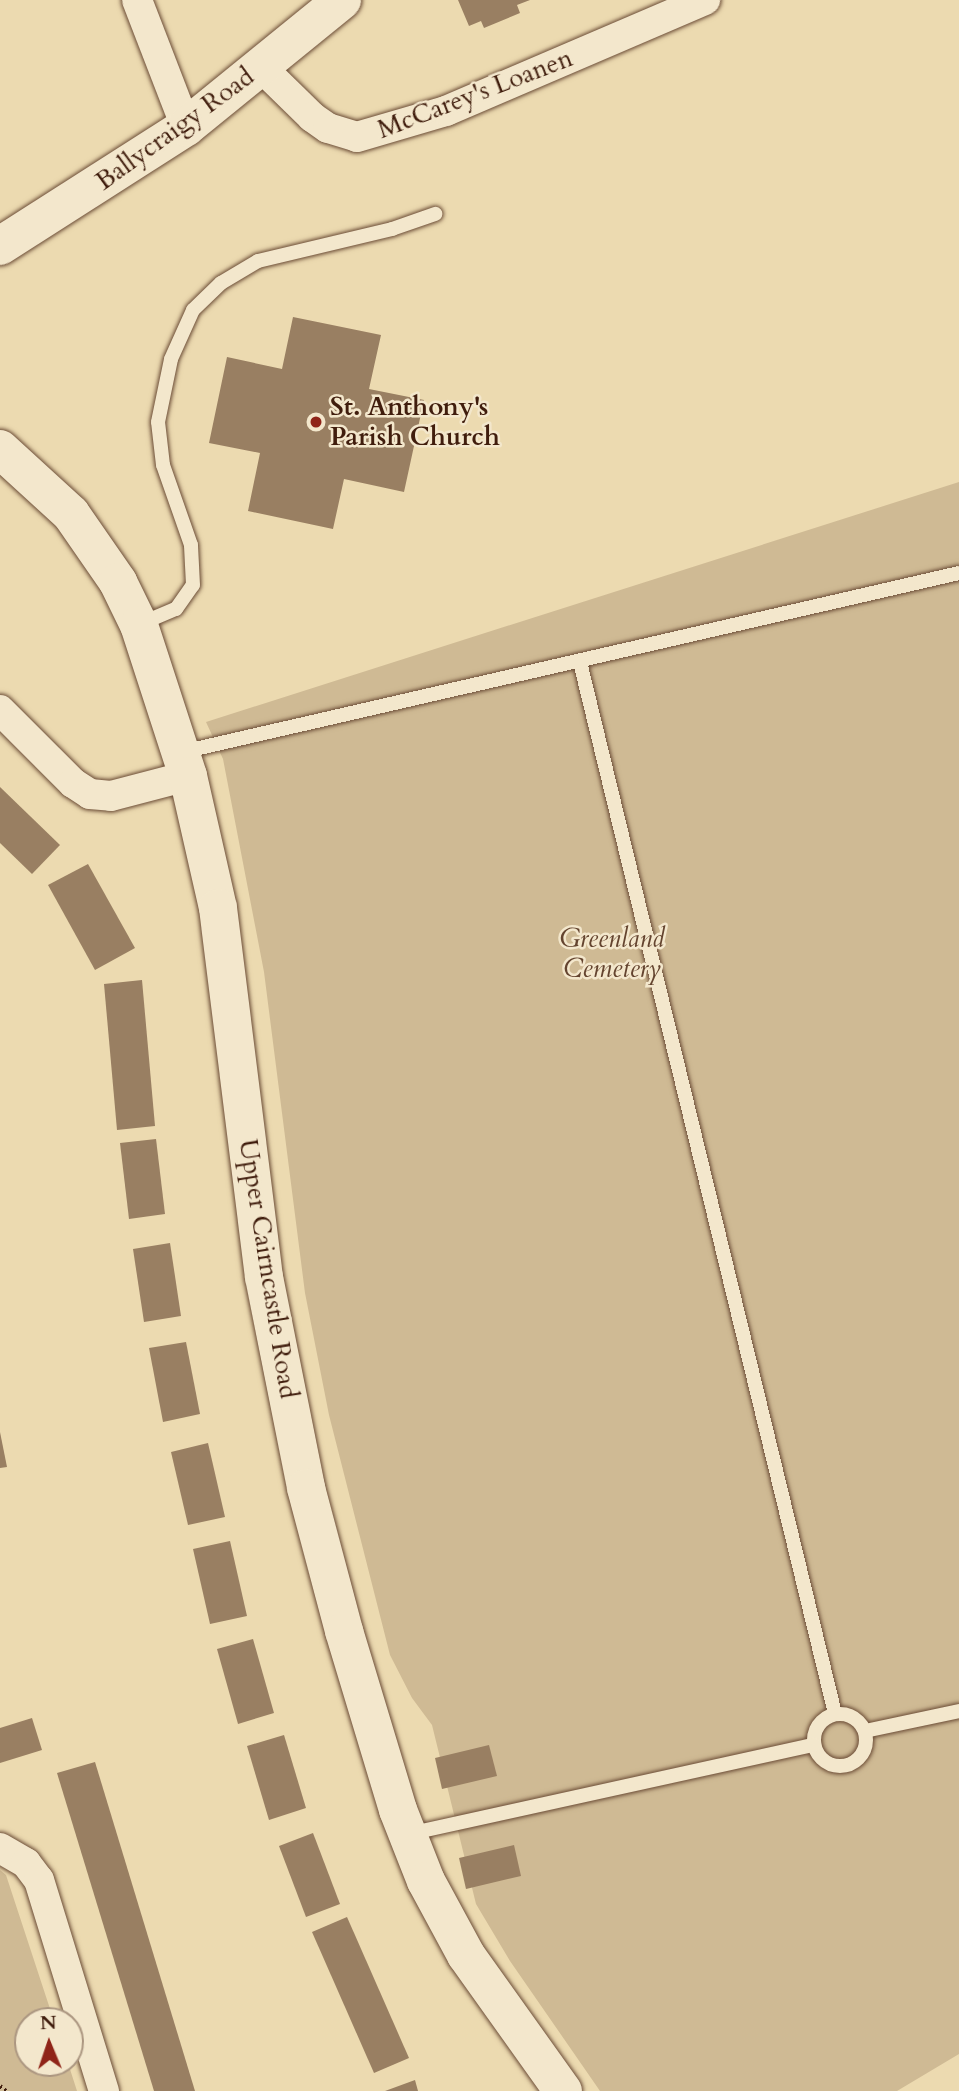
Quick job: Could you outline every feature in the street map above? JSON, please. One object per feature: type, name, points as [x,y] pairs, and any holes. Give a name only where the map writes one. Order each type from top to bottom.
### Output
[{"type":"street","points":[[137,0],[186,127]]},
{"type":"street","name":"Ballycraigy Road","points":[[0,246],[186,127],[342,0]]},
{"type":"street","name":"McCarey's Loanen","points":[[260,66],[328,128],[366,136],[446,111],[705,0]]},
{"type":"street","name":"Upper Cairncastle Road","points":[[0,449],[71,514],[118,582],[139,625],[184,764],[218,908],[264,1277],[306,1488],[406,1835],[448,1926],[563,2091]]},
{"type":"street","points":[[0,710],[73,783],[90,793],[111,796],[184,764]]},
{"type":"street","points":[[0,1847],[26,1863],[39,1880],[103,2091]]},
{"type":"lane","points":[[139,625],[176,609],[193,585],[191,545],[163,465],[158,422],[171,359],[193,310],[221,283],[258,261],[392,229],[435,214]]},
{"type":"lane","points":[[184,764],[580,662],[959,573]]},
{"type":"lane","points":[[580,662],[835,1714]]},
{"type":"lane","points":[[865,1731],[959,1712]]},
{"type":"lane","points":[[835,1714],[856,1720],[865,1731],[860,1757],[844,1766],[822,1759],[814,1745],[821,1722],[835,1714]]},
{"type":"lane","points":[[406,1835],[814,1745]]},
{"type":"path","points":[[0,2086],[6,2091]]},
{"type":"green space","name":"Greenland Cemetery","points":[[959,482],[959,2054],[897,2091],[600,2091],[510,1961],[476,1904],[432,1725],[412,1698],[390,1655],[329,1415],[305,1293],[264,972],[223,759],[206,722]]},
{"type":"green space","points":[[0,1870],[6,1875],[49,2007],[14,2007],[14,2077],[72,2077],[77,2091],[0,2091]]},
{"type":"building","points":[[458,0],[530,0],[517,5],[520,13],[484,28],[481,21],[469,26]]},
{"type":"building","name":"St. Anthony's Parish Church","points":[[293,317],[381,335],[369,389],[424,400],[404,492],[344,479],[333,529],[248,511],[260,453],[209,443],[227,357],[282,369]]},
{"type":"building","points":[[0,787],[60,845],[32,874],[0,843]]},
{"type":"building","points":[[88,864],[135,948],[95,970],[48,885]]},
{"type":"building","points":[[142,980],[155,1126],[117,1130],[104,984]]},
{"type":"building","points":[[156,1139],[165,1214],[129,1219],[120,1143]]},
{"type":"building","points":[[170,1243],[181,1316],[144,1322],[133,1249]]},
{"type":"building","points":[[186,1342],[200,1414],[163,1422],[149,1348]]},
{"type":"building","points":[[0,1432],[7,1467],[0,1468]]},
{"type":"building","points":[[208,1443],[225,1517],[188,1525],[171,1452]]},
{"type":"building","points":[[230,1541],[247,1616],[210,1624],[193,1549]]},
{"type":"building","points":[[253,1639],[274,1713],[238,1724],[217,1649]]},
{"type":"building","points":[[32,1718],[42,1750],[0,1763],[0,1728]]},
{"type":"building","points":[[284,1735],[306,1808],[269,1820],[247,1746]]},
{"type":"building","points":[[489,1745],[497,1776],[442,1789],[435,1758]]},
{"type":"building","points":[[95,1762],[195,2091],[154,2091],[57,1773]]},
{"type":"building","points":[[313,1833],[340,1904],[306,1917],[279,1846]]},
{"type":"building","points":[[514,1845],[521,1876],[466,1889],[459,1858]]},
{"type":"building","points":[[347,1917],[409,2058],[374,2073],[312,1932]]},
{"type":"building","points":[[415,2080],[418,2091],[385,2091]]},
{"type":"place","name":"St. Anthony's Parish Church","points":[[316,422]]}]
